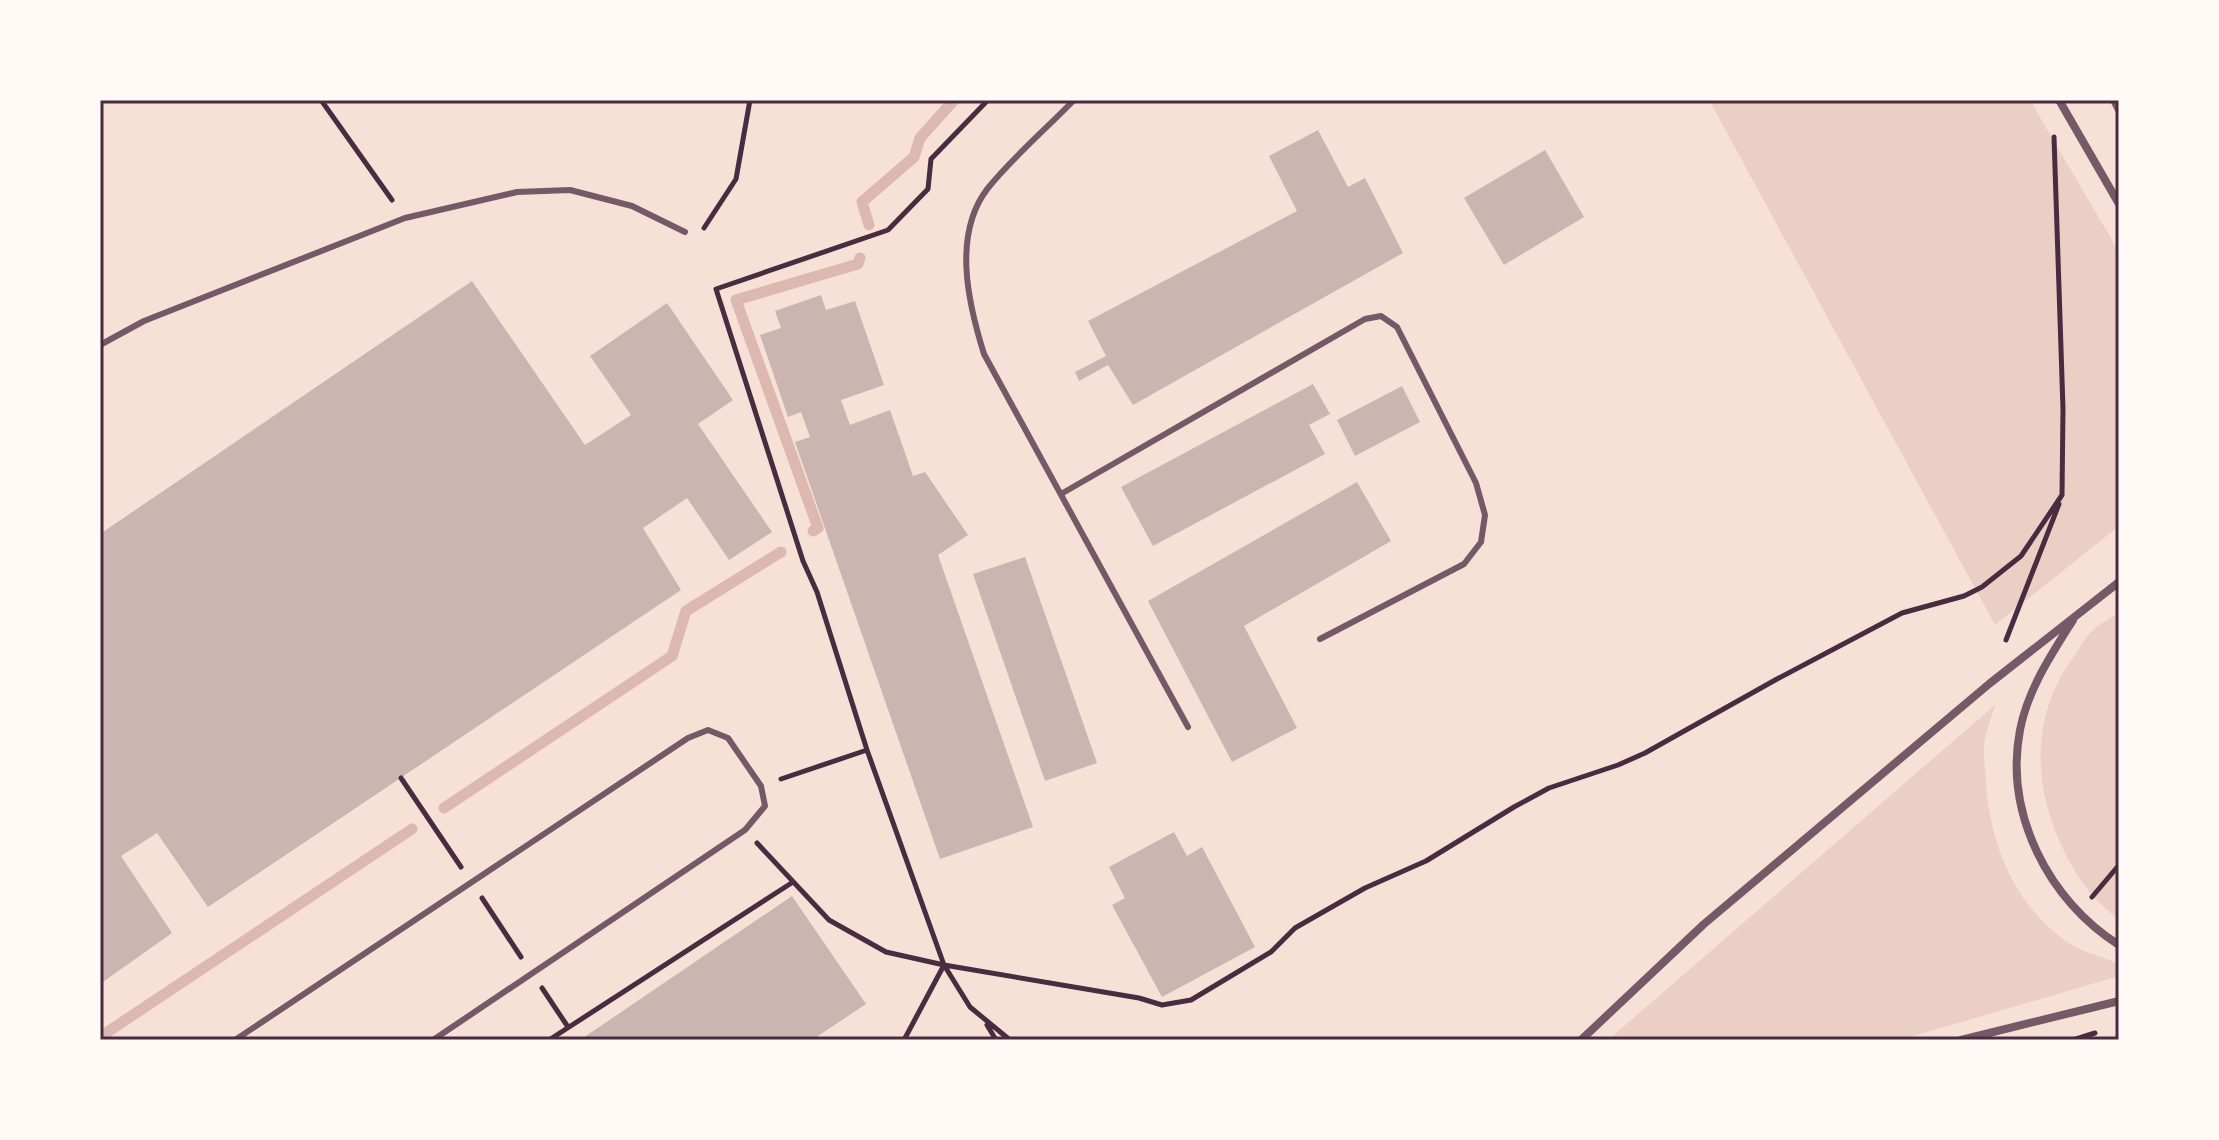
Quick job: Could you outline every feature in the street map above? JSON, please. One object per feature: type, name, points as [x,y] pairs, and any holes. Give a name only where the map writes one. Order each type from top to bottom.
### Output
[{"type":"street","points":[[2059,100],[2119,204]]},
{"type":"street","points":[[2114,100],[2119,110]]},
{"type":"street","points":[[1581,1040],[1704,924],[2077,613],[2119,582]]},
{"type":"street","points":[[2077,613],[2038,676],[2020,730],[2017,770],[2024,820],[2044,869],[2069,904],[2104,936],[2119,945]]},
{"type":"street","points":[[1961,1040],[2119,1001]]},
{"type":"lane","points":[[1074,100],[987,189],[974,214],[967,247],[967,276],[974,325],[984,354],[1188,727]]},
{"type":"lane","points":[[100,345],[144,321],[405,218],[517,192],[570,190],[632,206],[685,232]]},
{"type":"lane","points":[[1061,494],[1365,319],[1381,316],[1397,327],[1476,483],[1485,515],[1481,542],[1464,564],[1320,639]]},
{"type":"lane","points":[[235,1040],[688,738],[708,730],[728,738],[761,786],[765,806],[745,830],[433,1040]]},
{"type":"path","points":[[321,100],[405,218]]},
{"type":"path","points":[[685,232],[704,229],[736,179],[750,100]]},
{"type":"path","points":[[988,100],[931,159],[928,189],[888,230],[716,289],[803,561],[817,592],[867,750],[944,965],[970,1007],[1010,1040]]},
{"type":"path","points":[[2005,645],[2062,495],[2063,409],[2053,130]]},
{"type":"path","points":[[745,830],[829,920],[886,952],[944,965],[1139,998],[1162,1005],[1191,1000],[1271,952],[1295,928],[1365,888],[1426,861],[1549,788],[1645,753],[1902,613],[1964,596],[1982,587],[2021,556],[2062,495]]},
{"type":"path","points":[[761,786],[867,750]]},
{"type":"path","points":[[2078,913],[2119,865]]},
{"type":"path","points":[[549,1040],[793,882]]},
{"type":"path","points":[[904,1040],[944,965]]},
{"type":"path","points":[[984,1021],[996,1040]]},
{"type":"shaded area","points":[[1709,100],[2030,100],[2119,252],[2119,526],[1995,625]]},
{"type":"shaded area","points":[[2119,612],[2119,921],[2085,886],[2056,832],[2046,803],[2041,774],[2041,744],[2046,715],[2056,686],[2091,632]]},
{"type":"shaded area","points":[[1995,705],[1986,736],[1984,761],[1988,806],[2008,870],[2018,890],[2046,924],[2076,947],[2119,964],[2119,976],[1900,1040],[1608,1040]]},
{"type":"building","points":[[1318,130],[1348,187],[1365,178],[1403,253],[1133,405],[1108,365],[1079,381],[1075,372],[1106,356],[1088,321],[1297,211],[1269,156]]},
{"type":"building","points":[[1545,150],[1584,217],[1504,265],[1464,198]]},
{"type":"building","points":[[472,281],[585,445],[631,415],[590,356],[667,303],[733,400],[698,424],[772,532],[729,560],[687,498],[643,528],[681,590],[208,907],[157,833],[121,856],[172,933],[100,984],[100,534]]},
{"type":"building","points":[[821,295],[826,310],[855,301],[884,385],[841,400],[850,425],[890,410],[913,476],[925,472],[968,535],[938,555],[1033,827],[940,859],[795,442],[810,437],[801,412],[788,417],[760,335],[781,328],[775,311]]},
{"type":"building","points":[[1313,384],[1330,414],[1309,425],[1325,454],[1153,546],[1121,487]]},
{"type":"building","points":[[1402,386],[1420,422],[1355,456],[1337,420]]},
{"type":"building","points":[[1357,482],[1391,541],[1244,626],[1297,728],[1232,762],[1148,601]]},
{"type":"building","points":[[1025,557],[1097,763],[1045,781],[973,574]]},
{"type":"building","points":[[1174,832],[1187,856],[1202,847],[1255,947],[1162,997],[1112,905],[1125,898],[1109,867]]},
{"type":"building","points":[[792,896],[866,1004],[812,1040],[580,1040]]},
{"type":"waterway","points":[[869,225],[862,202],[914,157],[920,138],[954,100]]},
{"type":"waterway","points":[[813,531],[818,528],[736,300],[858,264],[860,258]]},
{"type":"waterway","points":[[444,808],[672,656],[686,611],[781,552]]},
{"type":"waterway","points":[[100,1037],[412,829]]}]
